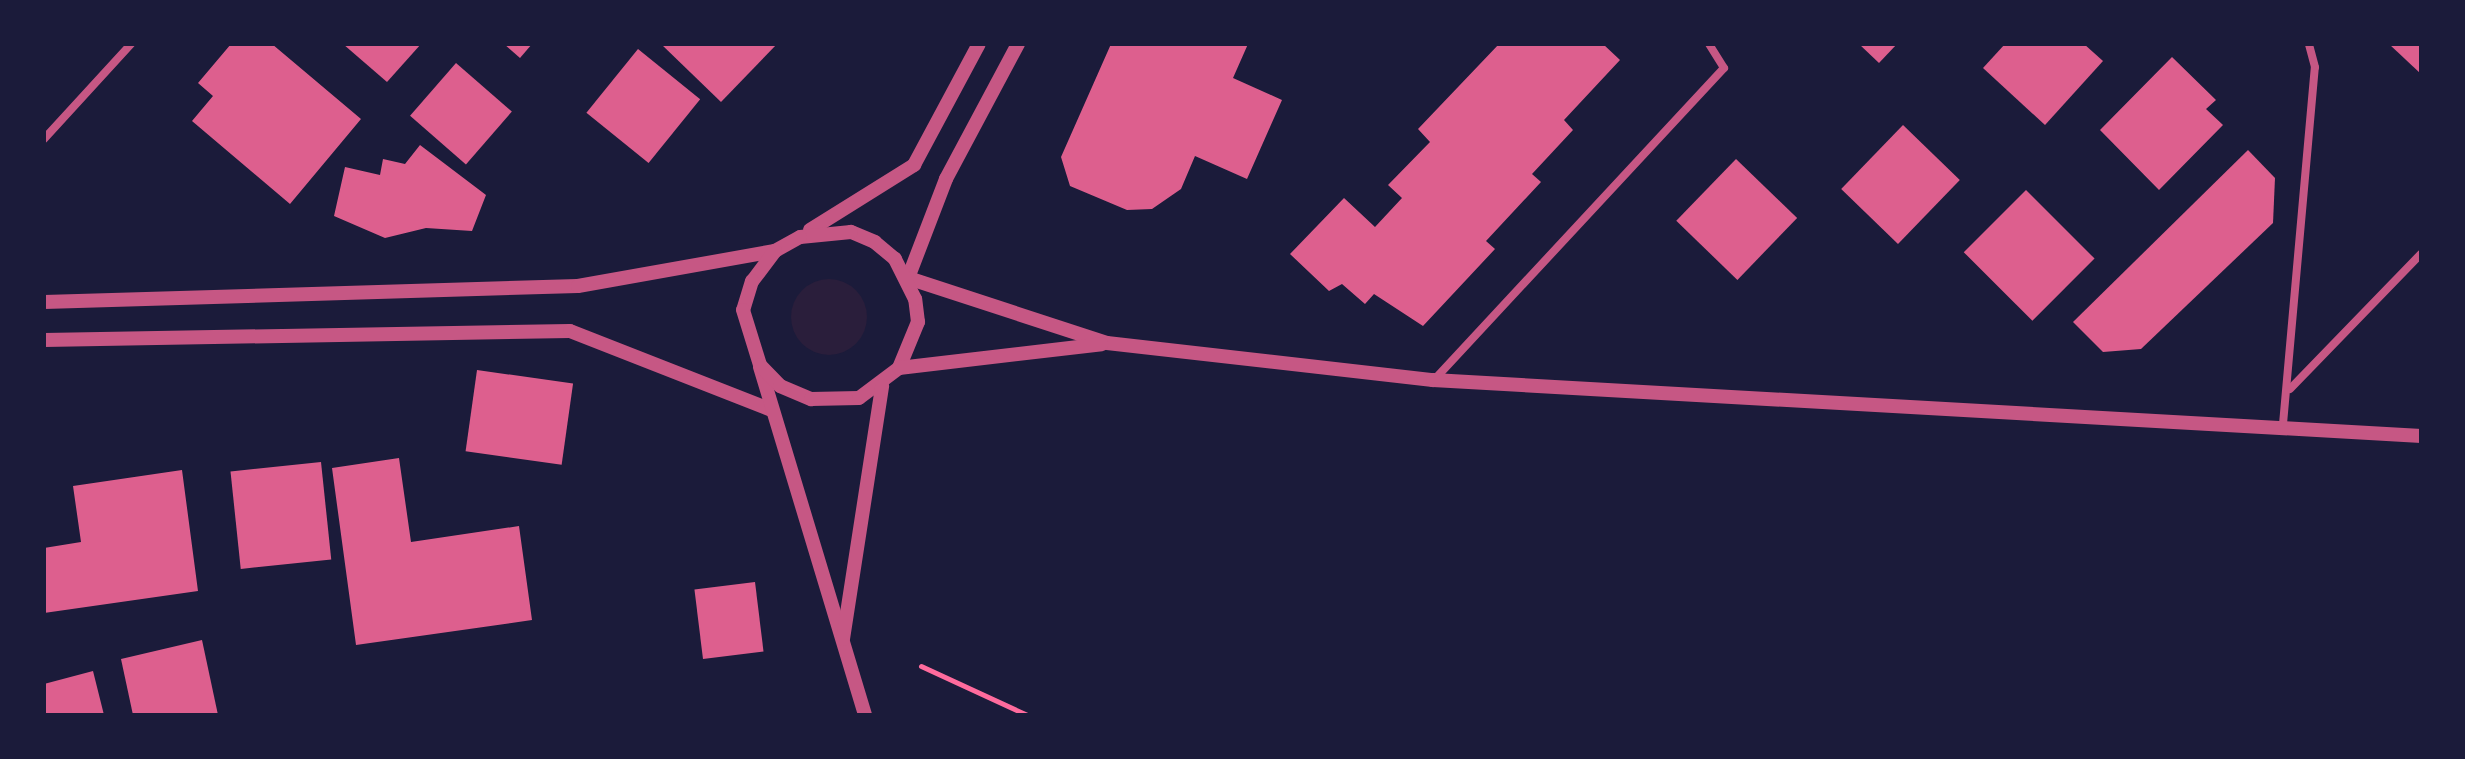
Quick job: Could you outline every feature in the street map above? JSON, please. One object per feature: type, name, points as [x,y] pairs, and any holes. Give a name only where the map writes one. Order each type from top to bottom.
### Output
[{"type":"street","points":[[44,139],[131,44]]},
{"type":"street","points":[[44,302],[578,286],[775,251],[914,165],[979,44]]},
{"type":"street","points":[[908,278],[946,179],[1018,44]]},
{"type":"street","points":[[1433,380],[1724,68],[1709,44]]},
{"type":"street","points":[[2283,424],[2289,390],[2315,67],[2309,44]]},
{"type":"street","points":[[760,365],[780,386],[811,399],[859,398],[882,386],[899,368],[918,322],[908,278],[885,251],[851,232],[800,237]]},
{"type":"street","points":[[775,251],[752,281],[743,310],[865,715]]},
{"type":"street","points":[[2289,390],[2421,254]]},
{"type":"street","points":[[908,278],[1107,343],[1433,380],[2283,424],[2421,436]]},
{"type":"street","points":[[44,340],[570,331],[772,410]]},
{"type":"street","points":[[899,368],[1107,343]]},
{"type":"street","points":[[842,643],[882,386]]},
{"type":"path","points":[[921,666],[1027,715]]},
{"type":"shaded area","points":[[829,279],[843,282],[856,290],[864,303],[867,317],[864,331],[856,344],[843,352],[829,355],[815,352],[802,344],[794,331],[791,317],[794,303],[802,290],[815,282]]},
{"type":"building","points":[[231,44],[272,44],[361,119],[290,204],[192,121],[213,96],[198,83]]},
{"type":"building","points":[[343,44],[421,44],[387,82]]},
{"type":"building","points":[[504,44],[532,44],[520,58]]},
{"type":"building","points":[[661,44],[777,44],[721,102]]},
{"type":"building","points":[[1111,44],[1248,44],[1233,78],[1282,100],[1247,179],[1195,156],[1181,189],[1152,209],[1127,210],[1070,186],[1061,157]]},
{"type":"building","points":[[1499,44],[1603,44],[1620,60],[1564,120],[1573,130],[1532,174],[1541,182],[1486,241],[1495,249],[1423,326],[1374,294],[1365,304],[1342,284],[1329,291],[1290,254],[1344,198],[1375,227],[1402,198],[1388,185],[1430,142],[1418,129]]},
{"type":"building","points":[[1859,44],[1897,44],[1879,63]]},
{"type":"building","points":[[2005,44],[2084,44],[2103,61],[2045,125],[1983,68]]},
{"type":"building","points":[[2389,44],[2421,44],[2421,74]]},
{"type":"building","points":[[638,49],[700,99],[649,163],[586,113]]},
{"type":"building","points":[[2172,57],[2216,100],[2206,109],[2223,125],[2159,190],[2100,130]]},
{"type":"building","points":[[456,63],[512,112],[466,164],[410,116]]},
{"type":"building","points":[[1903,125],[1960,180],[1898,244],[1841,189]]},
{"type":"building","points":[[420,145],[486,195],[472,231],[426,228],[385,238],[334,216],[345,167],[380,175],[383,159],[405,164]]},
{"type":"building","points":[[2248,150],[2275,178],[2273,223],[2141,349],[2103,352],[2073,322]]},
{"type":"building","points":[[1736,159],[1797,218],[1737,280],[1676,221]]},
{"type":"building","points":[[2026,190],[2095,259],[2032,321],[1964,252]]},
{"type":"building","points":[[477,370],[573,383],[562,465],[466,451]]},
{"type":"building","points":[[399,458],[411,542],[519,526],[532,620],[356,645],[332,468]]},
{"type":"building","points":[[321,462],[331,559],[241,569],[230,472]]},
{"type":"building","points":[[182,470],[198,591],[44,613],[44,548],[81,542],[73,486]]},
{"type":"building","points":[[755,582],[764,651],[703,659],[694,589]]},
{"type":"building","points":[[202,640],[218,715],[133,715],[121,659]]},
{"type":"building","points":[[93,671],[104,715],[44,715],[44,684]]}]
